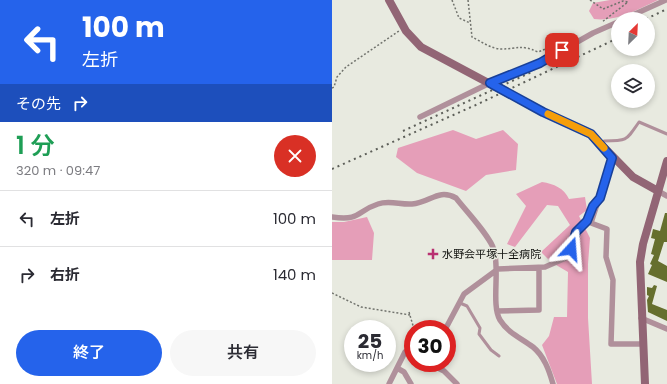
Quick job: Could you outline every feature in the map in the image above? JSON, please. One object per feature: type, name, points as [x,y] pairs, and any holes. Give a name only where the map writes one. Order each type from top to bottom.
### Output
[{"type":"street","points":[[389,0],[406,31],[421,48],[543,112],[591,134],[612,158],[633,177],[667,196]]},
{"type":"street","points":[[639,12],[666,0]]},
{"type":"street","points":[[420,117],[490,83],[540,63],[593,33],[611,25]]},
{"type":"street","points":[[612,158],[591,223],[607,229],[606,257],[613,280],[612,344],[643,344]]},
{"type":"street","points":[[645,384],[640,262],[643,244],[667,161]]},
{"type":"street","points":[[332,217],[353,218],[376,204],[385,202],[411,204],[421,203],[438,195],[448,194],[456,198],[494,249],[498,269],[499,319],[512,334],[541,355],[548,368],[553,384]]},
{"type":"street","points":[[450,320],[464,294],[498,269],[539,268],[563,261],[568,257],[576,232],[587,221],[593,206],[600,198]]},
{"type":"street","points":[[498,311],[540,310],[539,268]]},
{"type":"street","points":[[642,318],[667,328]]},
{"type":"street","points":[[404,354],[396,368],[404,372],[411,384]]},
{"type":"street","points":[[390,384],[394,372]]},
{"type":"street","points":[[445,372],[457,384]]},
{"type":"lane","points":[[601,144],[604,141],[621,141],[627,139],[638,122],[667,134]]},
{"type":"lane","points":[[460,303],[467,306],[480,328],[479,334],[491,350],[499,356]]},
{"type":"path","points":[[452,0],[459,18],[470,23]]},
{"type":"path","points":[[468,0],[472,36],[500,49],[526,47],[538,52],[567,41]]},
{"type":"path","points":[[590,0],[603,9],[623,2],[628,2],[601,23]]},
{"type":"path","points":[[332,88],[334,87],[337,77],[359,56],[397,31],[406,31]]},
{"type":"path","points":[[332,292],[361,307],[410,315]]},
{"type":"path","points":[[409,312],[411,320]]},
{"type":"shaded area","points":[[610,0],[658,0],[632,12],[611,12],[611,19],[594,19],[589,11],[593,3]]},
{"type":"shaded area","points":[[453,130],[476,139],[503,130],[518,144],[516,170],[486,175],[466,191],[417,173],[396,157],[398,148]]},
{"type":"shaded area","points":[[542,182],[558,187],[567,195],[569,199],[585,197],[587,210],[579,216],[590,238],[588,264],[588,318],[592,384],[557,384],[542,345],[549,336],[554,317],[567,317],[568,272],[551,262],[541,252],[570,225],[558,206],[547,205],[515,247],[507,244],[526,206],[516,194]]},
{"type":"shaded area","points":[[367,217],[374,233],[372,260],[332,260],[332,222],[344,222]]},
{"type":"building","points":[[665,213],[667,213],[667,242],[664,242],[658,261],[667,266],[667,282],[648,274],[654,255],[651,254],[655,239],[651,238],[653,229],[660,231]]},
{"type":"building","points":[[654,285],[657,286],[652,304],[667,310],[667,321],[648,312],[647,300],[649,296],[647,295],[647,287],[652,288]]},
{"type":"railway","points":[[655,15],[667,9]]},
{"type":"railway","points":[[332,169],[478,104],[611,41]]},
{"type":"railway","points":[[403,131],[534,71]]},
{"type":"slow traffic","points":[[548,114],[591,134],[604,148]]},
{"type":"place","name":"水野会平塚十全病院","points":[[433,254]]},
{"type":"route","points":[[562,50],[540,63],[490,83],[543,112],[591,134],[612,158],[600,198],[593,206],[587,221],[576,232],[571,243],[571,249]]}]
